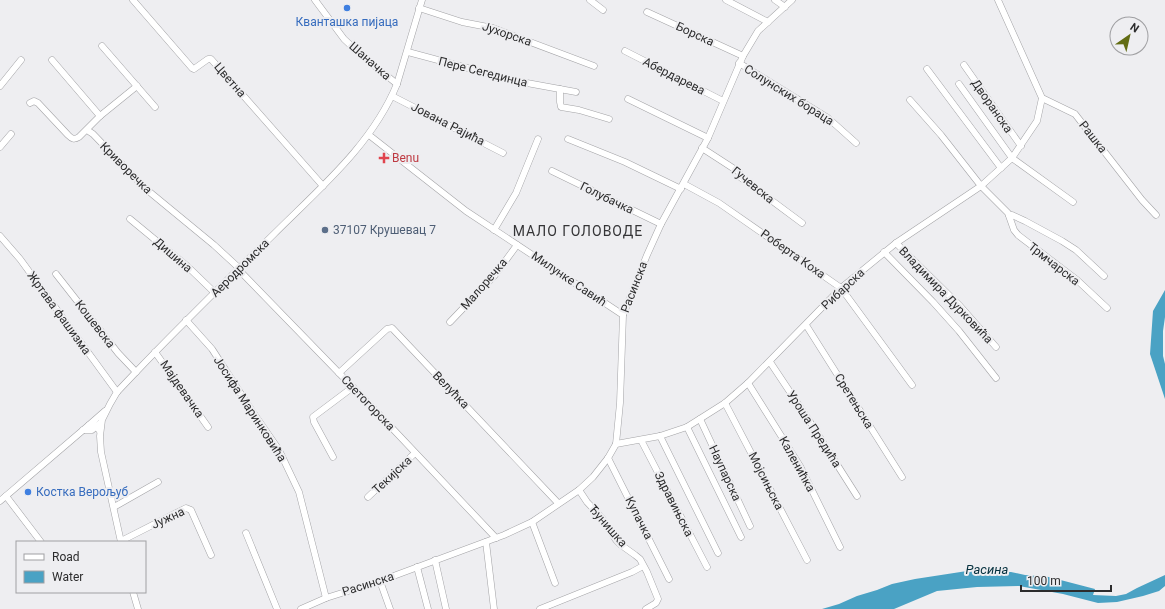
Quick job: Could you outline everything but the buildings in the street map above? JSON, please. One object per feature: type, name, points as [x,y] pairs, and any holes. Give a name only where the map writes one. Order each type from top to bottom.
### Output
[{"type":"street","name":"Цветна","points":[[133,0],[192,68],[208,59],[211,59],[322,186]]},
{"type":"street","name":"Шаначка","points":[[315,0],[344,39],[364,58],[397,84]]},
{"type":"street","name":"Аеродромска","points":[[99,429],[108,406],[117,392],[186,320],[215,293],[238,267],[322,186],[369,135],[392,96],[397,84],[408,52],[422,0]]},
{"type":"street","points":[[590,0],[603,10]]},
{"type":"street","points":[[726,0],[768,22]]},
{"type":"street","points":[[775,0],[785,7]]},
{"type":"street","name":"Расинска","points":[[300,609],[310,607],[326,598],[380,581],[486,542],[532,522],[579,490],[593,477],[608,458],[616,444],[620,403],[623,315],[646,255],[661,224],[708,138],[743,56],[758,31],[792,0]]},
{"type":"street","points":[[998,0],[1042,98]]},
{"type":"street","name":"Јухорска","points":[[419,8],[462,22],[493,28],[594,66]]},
{"type":"street","name":"Борска","points":[[648,12],[743,56]]},
{"type":"street","points":[[102,46],[155,107]]},
{"type":"street","name":"Абердарева","points":[[625,51],[723,101]]},
{"type":"street","name":"Пере Сегединца","points":[[408,52],[516,81],[576,92]]},
{"type":"street","points":[[0,86],[21,60]]},
{"type":"street","points":[[52,60],[100,116]]},
{"type":"street","name":"Солунских бораца","points":[[739,63],[828,118],[856,143]]},
{"type":"street","name":"Дворанска","points":[[964,65],[1021,146]]},
{"type":"street","points":[[927,69],[1001,168]]},
{"type":"street","points":[[959,84],[1012,158],[1073,202]]},
{"type":"street","points":[[30,103],[34,101],[38,103],[71,138],[75,139],[87,130],[100,116],[137,86]]},
{"type":"street","points":[[560,89],[561,107],[579,110],[609,119]]},
{"type":"street","name":"Јована Рајића","points":[[392,96],[503,153]]},
{"type":"street","name":"Рибарска","points":[[616,444],[660,436],[687,427],[725,403],[770,362],[841,288],[896,243],[981,186],[1012,158],[1037,121],[1042,98]]},
{"type":"street","name":"Рашка","points":[[1042,98],[1075,114],[1142,200],[1156,215]]},
{"type":"street","points":[[628,99],[708,138]]},
{"type":"street","name":"Трмчарска","points":[[910,100],[941,135],[981,186],[1009,215],[1014,230],[1018,235],[1077,280],[1107,308]]},
{"type":"street","name":"Криворечка","points":[[87,130],[93,134],[146,189],[214,245],[238,267]]},
{"type":"street","points":[[0,147],[11,134]]},
{"type":"street","name":"Милунке Савић","points":[[369,135],[445,195],[494,230],[623,315]]},
{"type":"street","points":[[494,230],[516,193],[538,139]]},
{"type":"street","name":"Роберта Коха","points":[[568,140],[625,162],[719,202],[841,288],[912,385]]},
{"type":"street","name":"Гучевска","points":[[702,148],[739,172],[740,177],[802,223]]},
{"type":"street","name":"Голубачка","points":[[552,171],[661,224]]},
{"type":"street","name":"Трмчарска","points":[[1009,215],[1025,221],[1062,240],[1076,250],[1104,276]]},
{"type":"street","name":"Дишина","points":[[130,219],[187,266],[215,293]]},
{"type":"street","name":"Жртава фашизма","points":[[0,236],[20,259],[117,392]]},
{"type":"street","name":"Владимира Дурковића","points":[[896,243],[960,306],[996,347]]},
{"type":"street","name":"Малоречка","points":[[450,322],[495,275],[517,245]]},
{"type":"street","points":[[884,252],[959,331],[996,378]]},
{"type":"street","name":"Светогорска","points":[[238,267],[496,538]]},
{"type":"street","name":"Кошевска","points":[[56,274],[118,353],[136,372]]},
{"type":"street","name":"Јосифа Маринковића","points":[[186,320],[212,349],[279,450],[299,492],[326,598]]},
{"type":"street","name":"Сретењска","points":[[806,325],[902,477]]},
{"type":"street","name":"Велућка","points":[[339,373],[387,329],[392,328],[558,503]]},
{"type":"street","name":"Мајдевачка","points":[[155,352],[208,427]]},
{"type":"street","name":"Уроша Предића","points":[[770,362],[857,496]]},
{"type":"street","name":"Каленићка","points":[[748,383],[800,466],[840,547]]},
{"type":"street","points":[[333,456],[314,422],[313,417],[352,387]]},
{"type":"street","name":"Мојсињска","points":[[725,403],[807,560]]},
{"type":"street","points":[[0,501],[86,428],[108,406]]},
{"type":"street","name":"Наупарска","points":[[700,419],[750,526]]},
{"type":"street","points":[[86,428],[93,424],[99,429],[101,452],[121,541]]},
{"type":"street","points":[[687,427],[741,537]]},
{"type":"street","points":[[86,428],[100,440]]},
{"type":"street","points":[[660,436],[718,553]]},
{"type":"street","name":"Здравињска","points":[[641,440],[707,567]]},
{"type":"street","name":"Текијска","points":[[368,497],[415,453]]},
{"type":"street","name":"Купачка","points":[[608,458],[669,579]]},
{"type":"street","points":[[114,507],[158,482]]},
{"type":"street","name":"Ђунишка","points":[[579,490],[587,502],[602,518],[616,540],[638,557],[647,572],[658,598],[656,604],[646,609]]},
{"type":"street","points":[[6,496],[40,541]]},
{"type":"street","name":"Јужна","points":[[121,541],[186,508],[189,508],[211,555]]},
{"type":"street","points":[[532,522],[554,583]]},
{"type":"street","points":[[246,533],[277,609]]},
{"type":"street","points":[[486,542],[494,609]]},
{"type":"street","points":[[435,560],[446,609]]},
{"type":"street","points":[[540,609],[632,572],[643,566]]},
{"type":"street","points":[[417,567],[428,609]]},
{"type":"street","points":[[380,581],[390,609]]},
{"type":"street","points":[[133,593],[138,609]]},
{"type":"water","points":[[1165,290],[1163,356],[1165,364],[1165,399],[1150,354],[1153,311]]},
{"type":"water","points":[[967,571],[1011,572],[1049,577],[1095,589],[1093,595],[1116,596],[1126,594],[1165,575],[1165,586],[1159,591],[1117,602],[1098,603],[1063,594],[1019,586],[977,587],[937,591],[894,609],[822,609],[892,584]]},
{"type":"place","name":"Кванташка пијаца","points":[[347,8]]},
{"type":"place","name":"Benu","points":[[384,158]]},
{"type":"place","name":"37107 Крушевац 7","points":[[325,230]]},
{"type":"place","name":"Костка Верољуб","points":[[28,492]]},
{"type":"district","name":"МАЛО ГОЛОВОДЕ","points":[[578,231]]},
{"type":"water label","name":"Расина","points":[[987,569]]}]
